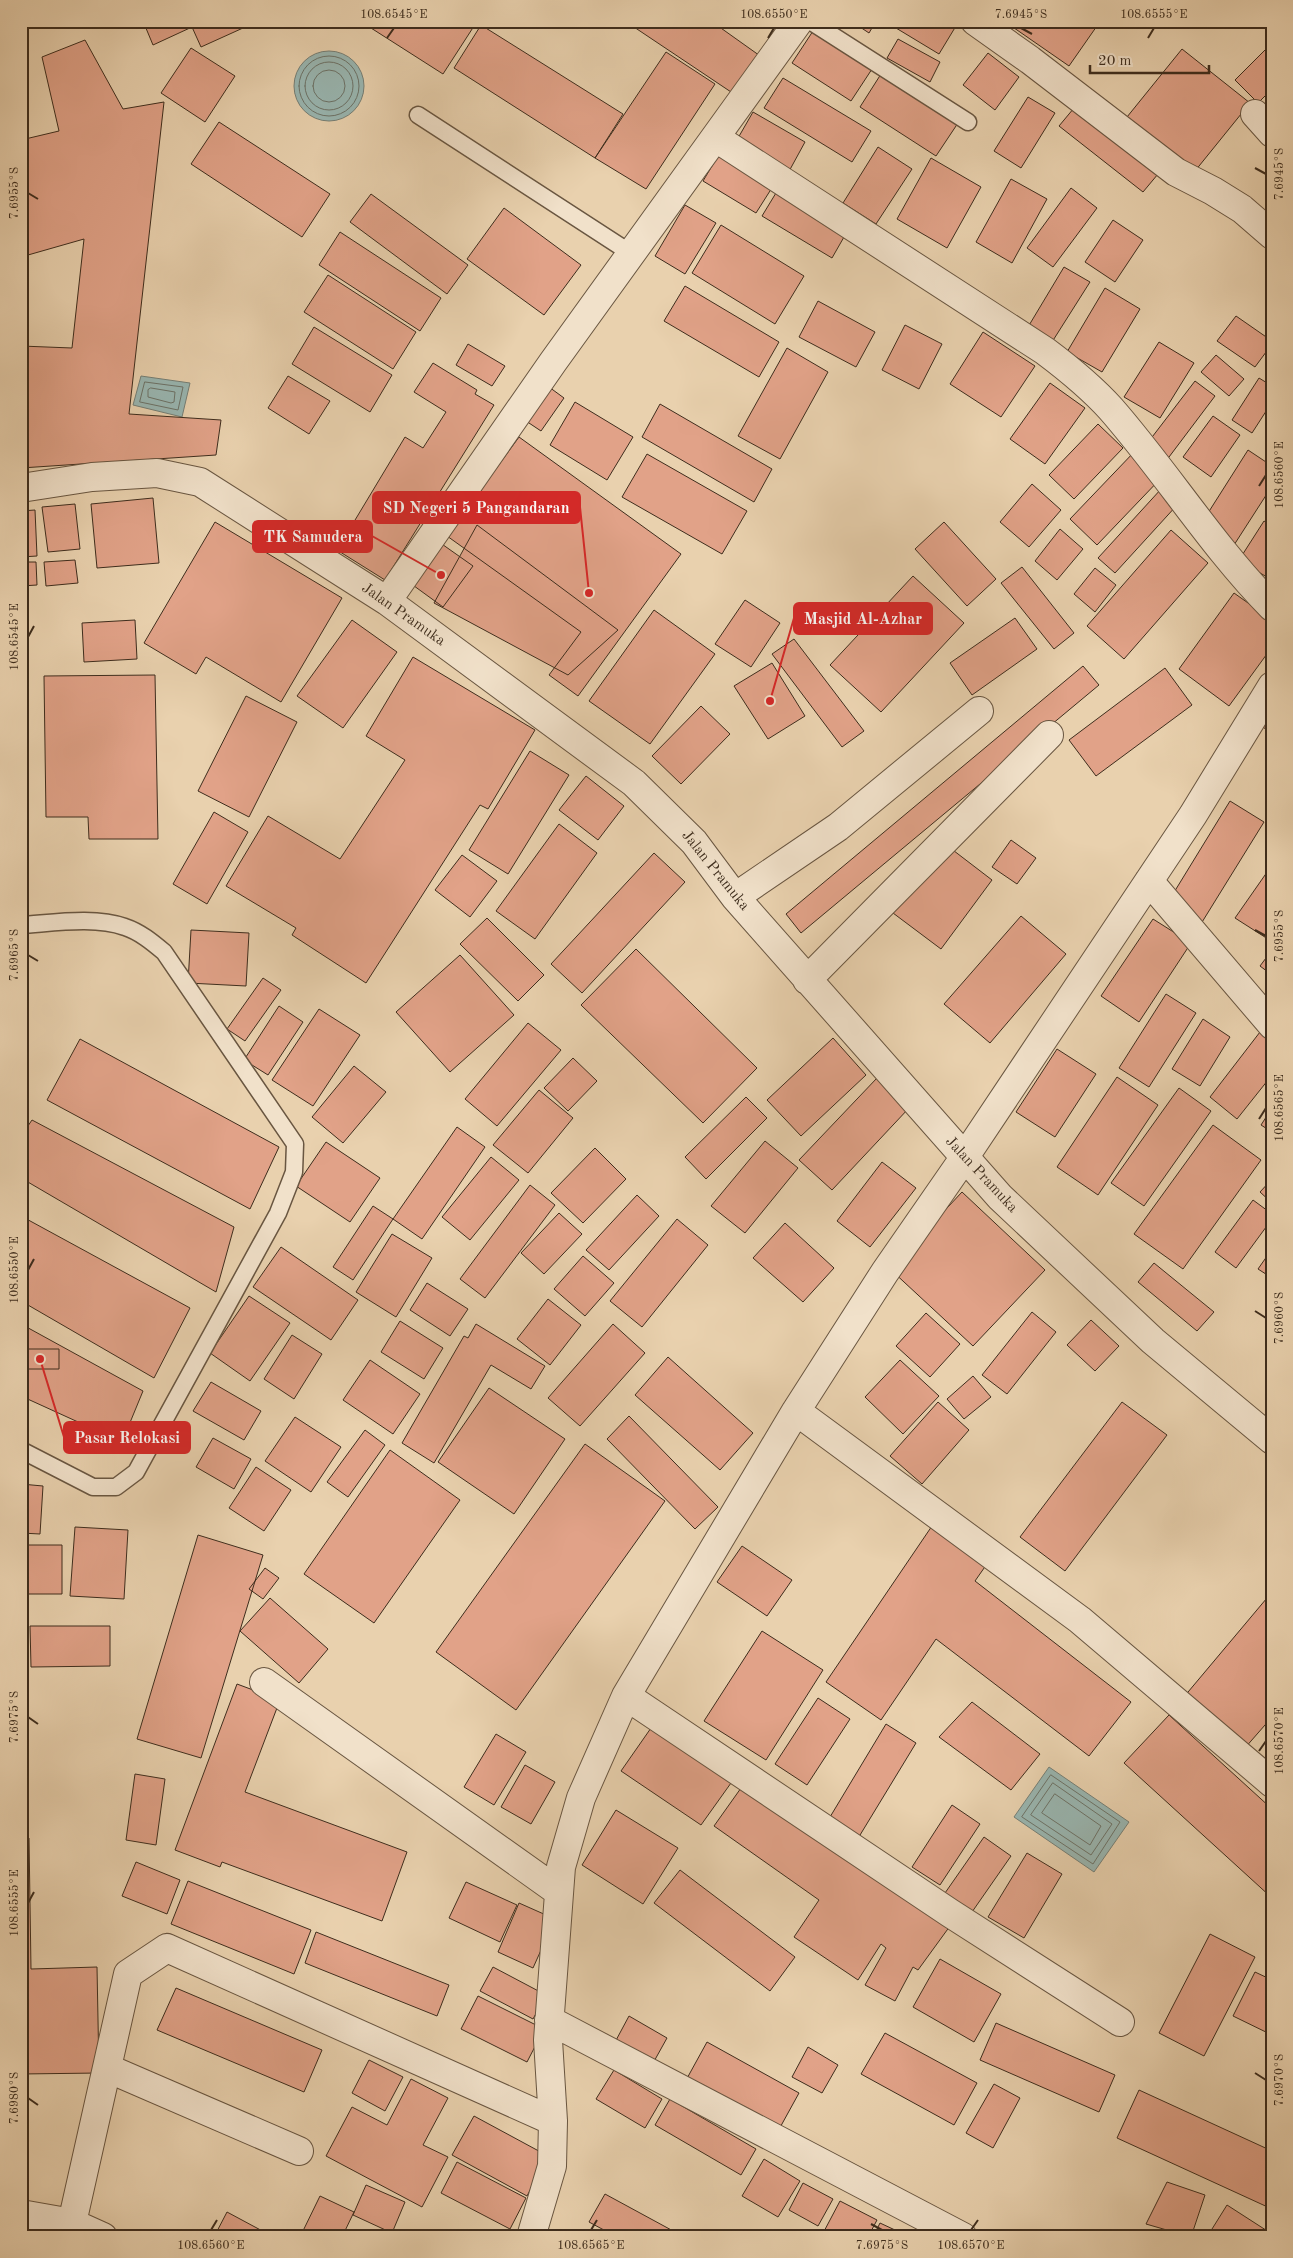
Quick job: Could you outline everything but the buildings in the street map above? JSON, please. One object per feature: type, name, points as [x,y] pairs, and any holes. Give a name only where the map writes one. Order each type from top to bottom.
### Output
[{"type":"street","points":[[387,601],[553,362],[799,21]]},
{"type":"street","points":[[975,21],[1030,60],[1176,172],[1213,190],[1242,210],[1272,236]]},
{"type":"street","points":[[716,138],[1046,351],[1068,369],[1110,408],[1223,554],[1272,607]]},
{"type":"street","name":"Jalan Pramuka","points":[[21,488],[92,477],[157,473],[200,482],[387,601],[634,783],[694,842],[735,896],[807,980],[1000,1197],[1153,1341],[1272,1440]]},
{"type":"street","points":[[531,2237],[552,2166],[553,2121],[548,2040],[561,1867],[581,1798],[626,1696],[796,1411],[885,1272],[964,1158],[1193,815],[1272,686]]},
{"type":"street","points":[[735,896],[838,827],[979,711]]},
{"type":"street","points":[[807,980],[1049,735]]},
{"type":"street","points":[[1149,881],[1272,1025]]},
{"type":"street","points":[[796,1411],[1080,1620],[1272,1783]]},
{"type":"street","points":[[264,1682],[559,1892]]},
{"type":"street","points":[[626,1696],[950,1913],[1120,2022]]},
{"type":"street","points":[[72,2223],[128,1974],[167,1948],[553,2121]]},
{"type":"street","points":[[549,2020],[963,2237]]},
{"type":"street","points":[[107,2068],[298,2151]]},
{"type":"street","points":[[21,2214],[72,2223],[103,2237]]},
{"type":"lane","points":[[810,21],[968,122]]},
{"type":"lane","points":[[418,115],[632,254]]},
{"type":"lane","points":[[21,925],[103,922],[126,927],[145,937],[164,952],[295,1144],[294,1172],[278,1213],[136,1472],[116,1486],[93,1486],[21,1450]]},
{"type":"water","points":[[329,51],[342,54],[354,61],[361,73],[364,86],[361,99],[354,111],[342,118],[329,121],[316,118],[304,111],[297,99],[294,86],[297,73],[304,61],[316,54]]},
{"type":"water","points":[[141,376],[190,383],[182,417],[133,405]]},
{"type":"water","points":[[1049,1767],[1129,1822],[1094,1872],[1014,1817]]},
{"type":"place","name":"TK Samudera","points":[[441,575]]},
{"type":"place","name":"SD Negeri 5 Pangandaran","points":[[589,593]]},
{"type":"place","name":"Masjid Al-Azhar","points":[[770,701]]},
{"type":"place","name":"Pasar Relokasi","points":[[40,1359]]}]
